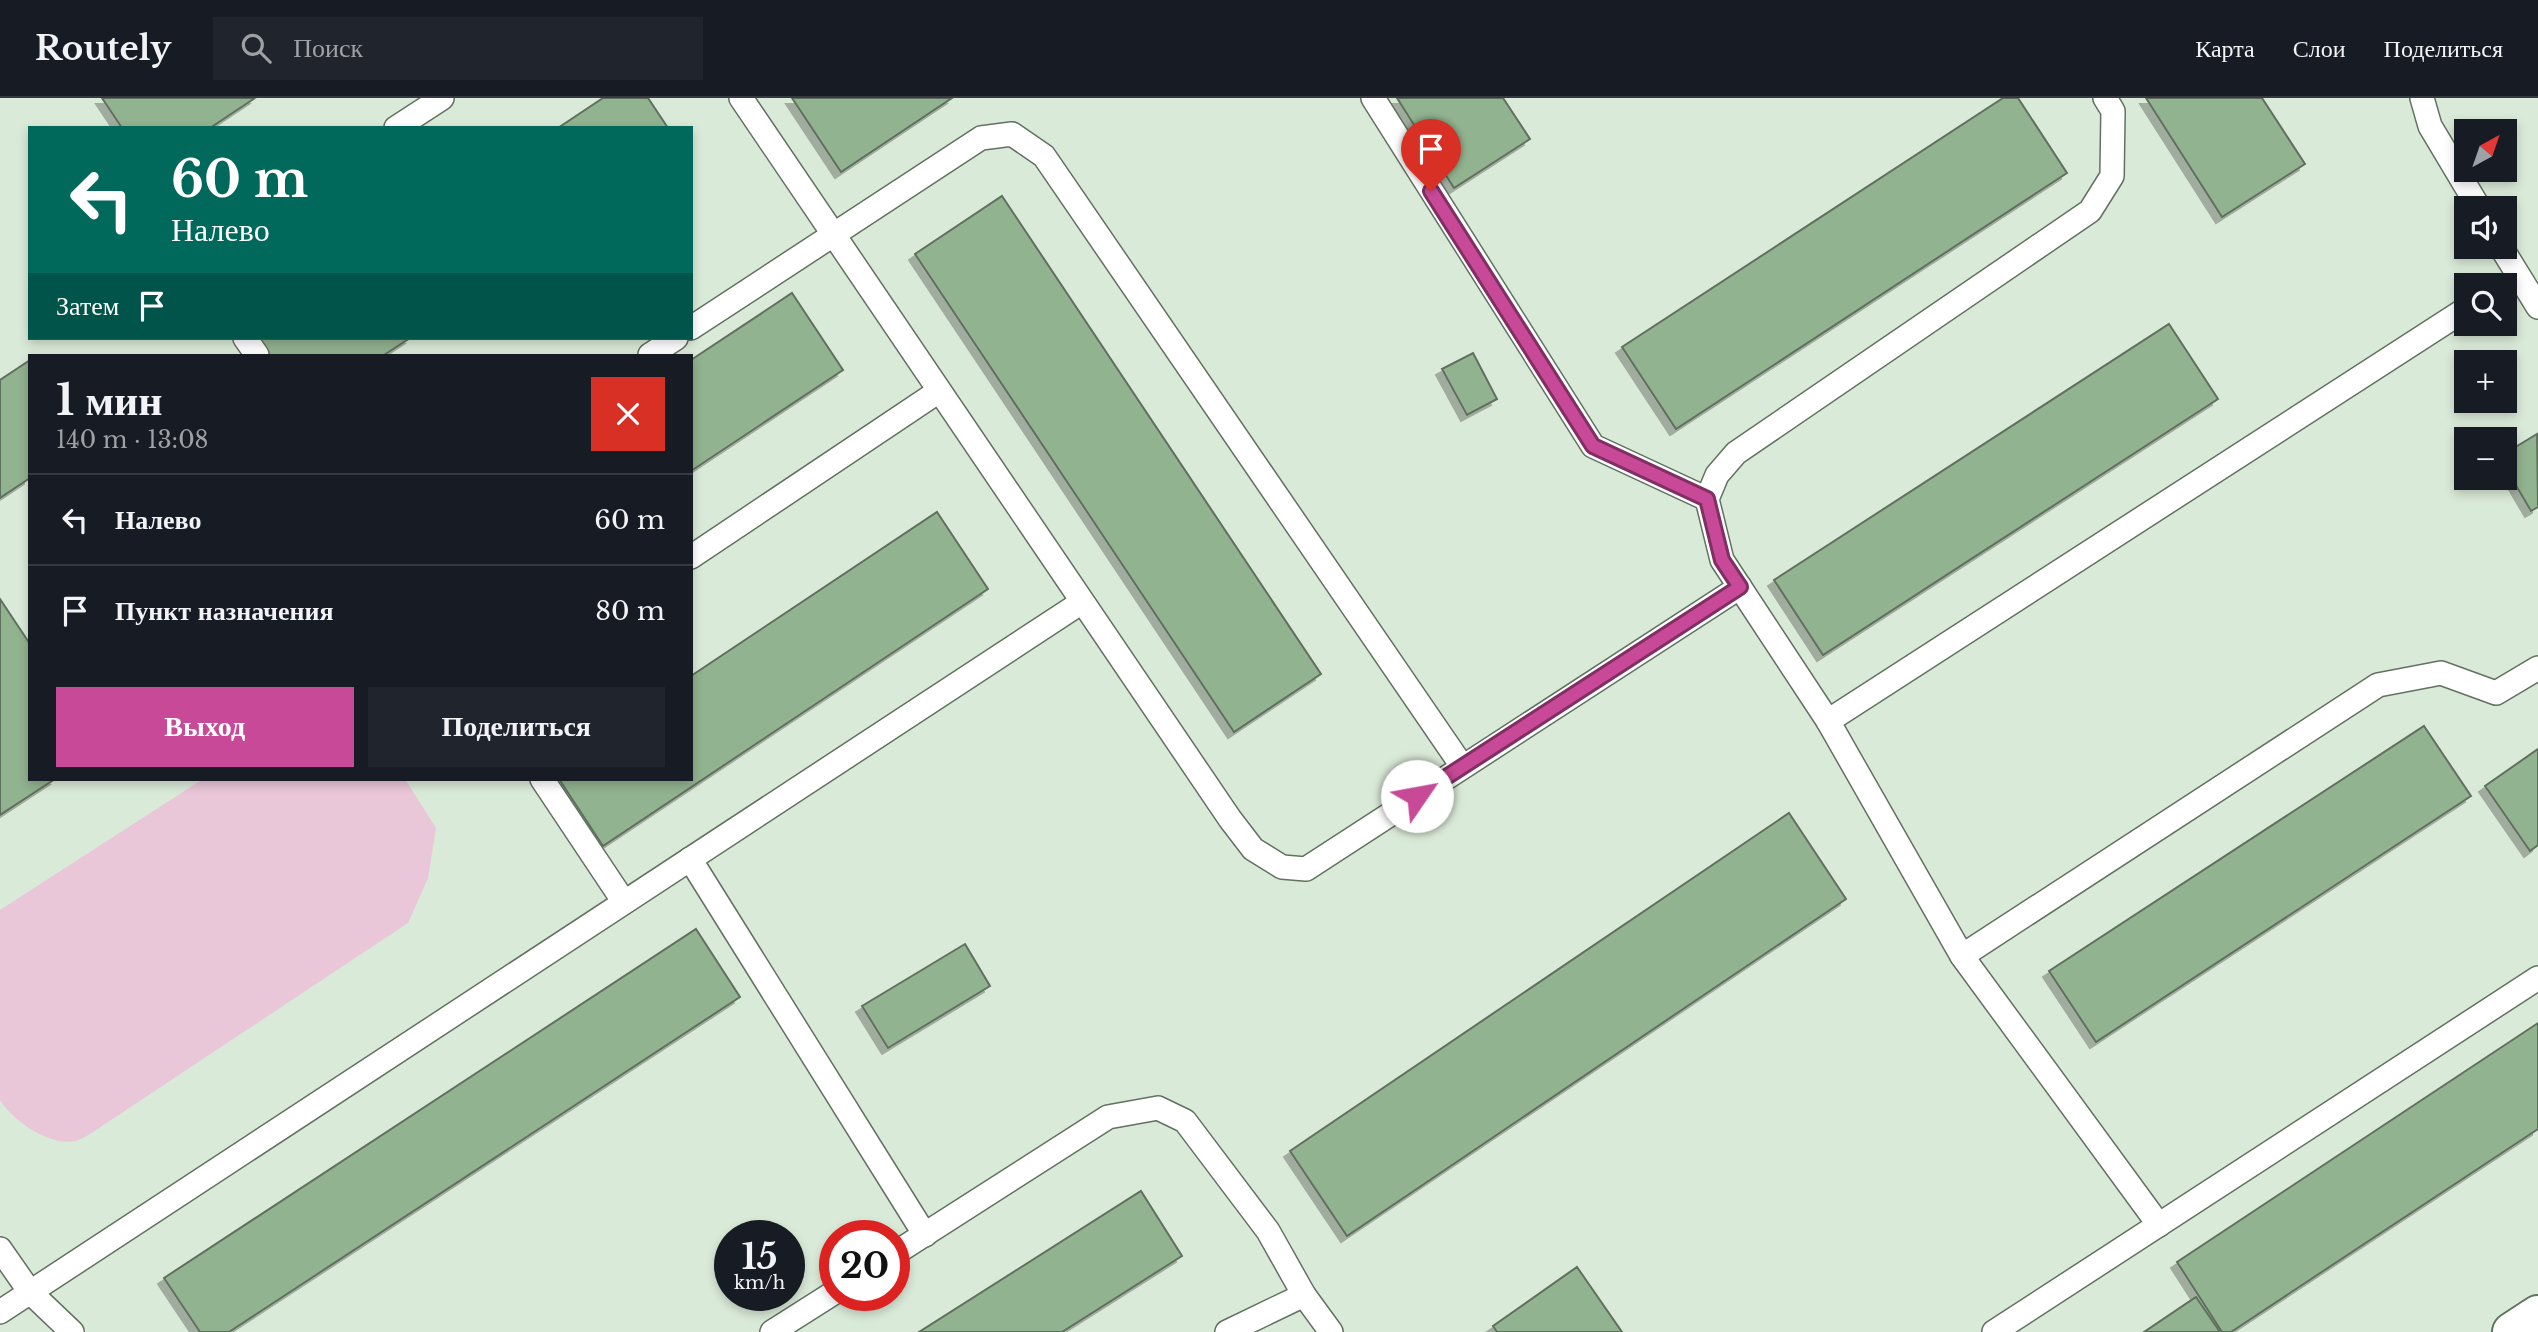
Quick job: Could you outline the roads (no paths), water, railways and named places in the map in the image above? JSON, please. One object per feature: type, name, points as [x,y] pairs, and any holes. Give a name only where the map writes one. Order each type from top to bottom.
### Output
[{"type":"street","points":[[2512,1332],[2538,1315]]},
{"type":"lane","points":[[399,126],[442,98]]},
{"type":"lane","points":[[741,98],[1253,849],[1282,867],[1306,869],[1740,587]]},
{"type":"lane","points":[[1373,98],[1593,446],[1707,499]]},
{"type":"lane","points":[[2105,98],[2113,111],[2112,176],[2090,211],[1736,453],[1717,475],[1707,499],[1722,560],[1828,721],[1962,956],[2159,1225]]},
{"type":"lane","points":[[2422,98],[2430,126],[2472,196]]},
{"type":"lane","points":[[693,327],[832,233],[981,138],[1012,134],[1044,156],[1462,766]]},
{"type":"lane","points":[[2517,287],[2538,307]]},
{"type":"lane","points":[[1828,721],[2454,317]]},
{"type":"lane","points":[[652,354],[673,340]]},
{"type":"lane","points":[[693,555],[939,391]]},
{"type":"lane","points":[[0,1312],[1082,601]]},
{"type":"lane","points":[[1962,956],[2378,685],[2441,674],[2496,693],[2538,668]]},
{"type":"lane","points":[[543,781],[624,902]]},
{"type":"lane","points":[[690,859],[925,1235]]},
{"type":"lane","points":[[1994,1332],[2538,978]]},
{"type":"lane","points":[[910,1244],[1108,1117],[1158,1108],[1185,1121],[1268,1231],[1304,1295],[1331,1332]]},
{"type":"lane","points":[[0,1249],[30,1292],[72,1332]]},
{"type":"lane","points":[[1227,1332],[1304,1295]]},
{"type":"lane","points":[[772,1332],[819,1302]]}]
